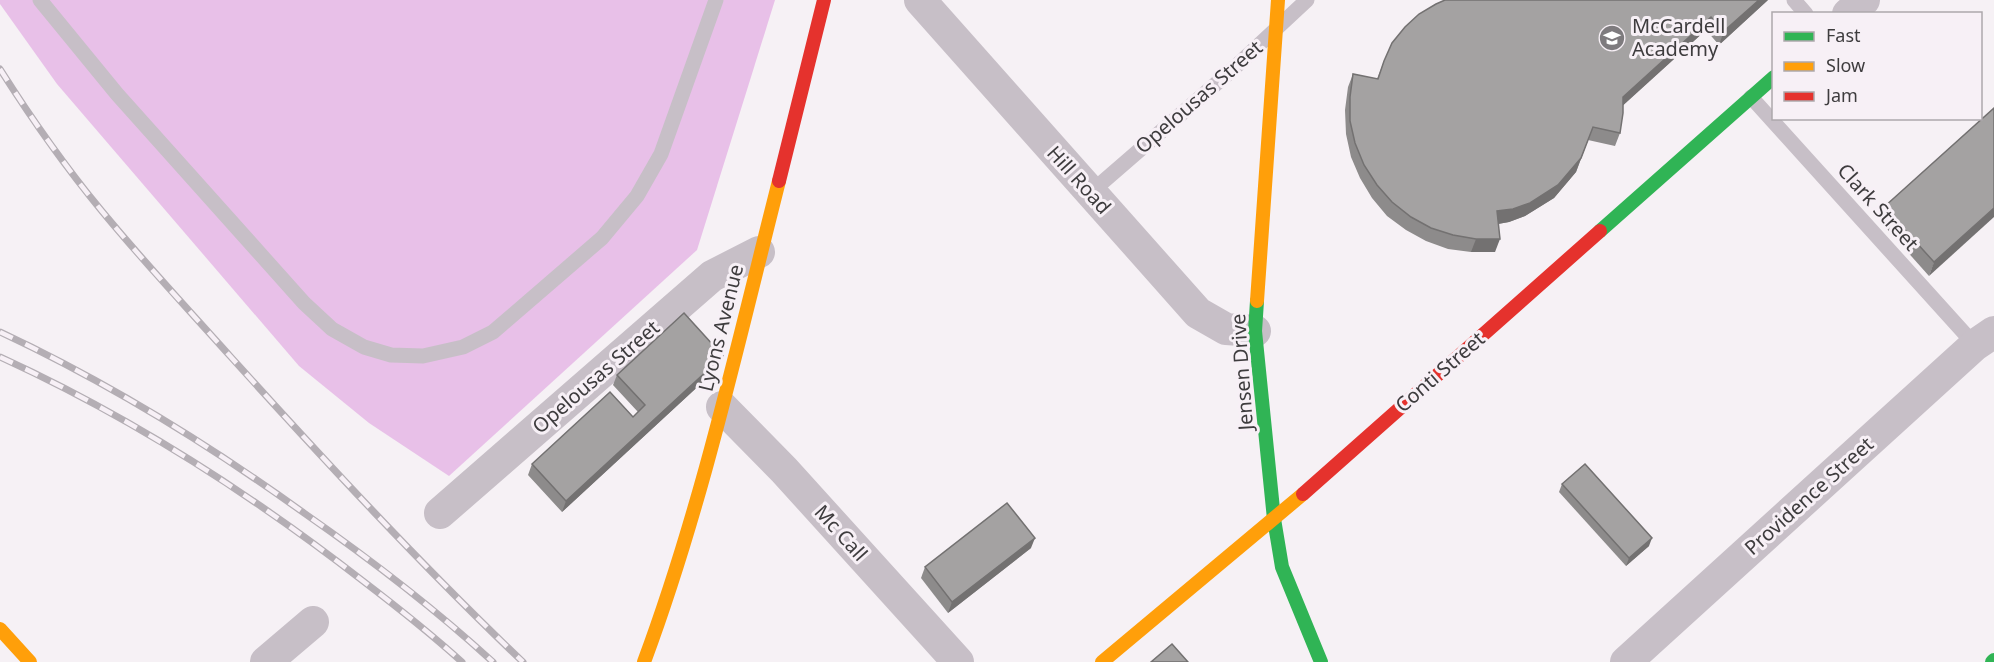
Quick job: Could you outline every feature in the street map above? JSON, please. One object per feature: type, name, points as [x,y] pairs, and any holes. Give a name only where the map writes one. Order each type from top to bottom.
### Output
[{"type":"street","name":"Lyons Avenue","points":[[644,662],[667,600],[722,407],[759,252],[825,0]]},
{"type":"street","name":"Hill Road","points":[[920,0],[1198,313],[1226,329],[1255,331]]},
{"type":"street","name":"Jensen Drive","points":[[1278,0],[1255,331],[1274,519],[1282,567],[1322,662]]},
{"type":"street","points":[[1850,12],[1864,0]]},
{"type":"street","name":"Conti Street","points":[[1102,662],[1274,519],[1772,78]]},
{"type":"street","name":"Opelousas Street","points":[[440,513],[712,276],[759,252]]},
{"type":"street","name":"Providence Street","points":[[1626,662],[1984,339]]},
{"type":"street","name":"Mc Call","points":[[722,407],[784,470],[958,662]]},
{"type":"street","points":[[266,662],[313,622]]},
{"type":"street","points":[[0,629],[30,662]]},
{"type":"lane","points":[[40,0],[117,94],[304,303],[332,329],[364,347],[391,355],[423,356],[463,347],[493,332],[602,238],[637,196],[661,154],[716,0]]},
{"type":"lane","name":"Opelousas Street","points":[[1090,193],[1232,70],[1307,0]]},
{"type":"lane","points":[[1794,0],[1804,12]]},
{"type":"lane","name":"Clark Street","points":[[1751,97],[1772,119]]},
{"type":"lane","name":"Clark Street","points":[[1773,120],[1984,339]]},
{"type":"shaded area","points":[[0,0],[775,0],[697,250],[449,476],[369,423],[299,366],[57,84],[0,4]]},
{"type":"building","points":[[1445,0],[1759,0],[1724,31],[1711,17],[1623,97],[1620,133],[1593,127],[1581,158],[1558,185],[1530,203],[1513,209],[1497,211],[1500,239],[1476,239],[1431,228],[1411,217],[1392,202],[1364,165],[1355,143],[1350,121],[1353,74],[1378,79],[1392,43],[1405,27],[1419,14]]},
{"type":"building","points":[[1994,108],[1994,208],[1934,262],[1884,207]]},
{"type":"building","points":[[684,313],[723,356],[566,501],[532,464],[610,392],[633,417],[645,405],[617,375]]},
{"type":"building","points":[[1585,464],[1652,538],[1629,558],[1562,484]]},
{"type":"building","points":[[1007,503],[1035,538],[952,602],[925,567]]},
{"type":"building","points":[[1172,644],[1188,662],[1151,662]]},
{"type":"railway","points":[[0,69],[74,176],[148,266],[374,512],[523,662]]},
{"type":"railway","points":[[0,332],[118,393],[268,487],[425,603],[493,662]]},
{"type":"railway","points":[[0,357],[142,431],[233,487],[363,581],[462,662]]},
{"type":"traffic: fast","points":[[1600,231],[1772,79]]},
{"type":"traffic: fast","points":[[1257,301],[1255,331],[1274,519],[1282,567],[1321,662]]},
{"type":"traffic: slow","points":[[1257,301],[1278,0]]},
{"type":"traffic: slow","points":[[644,662],[684,544],[701,484],[779,181]]},
{"type":"traffic: slow","points":[[1102,662],[1303,494]]},
{"type":"traffic: slow","points":[[0,629],[30,662]]},
{"type":"traffic: jam","points":[[779,181],[824,0]]},
{"type":"traffic: jam","points":[[1303,494],[1600,231]]},
{"type":"place","name":"McCardell Academy","points":[[1612,38]]}]
